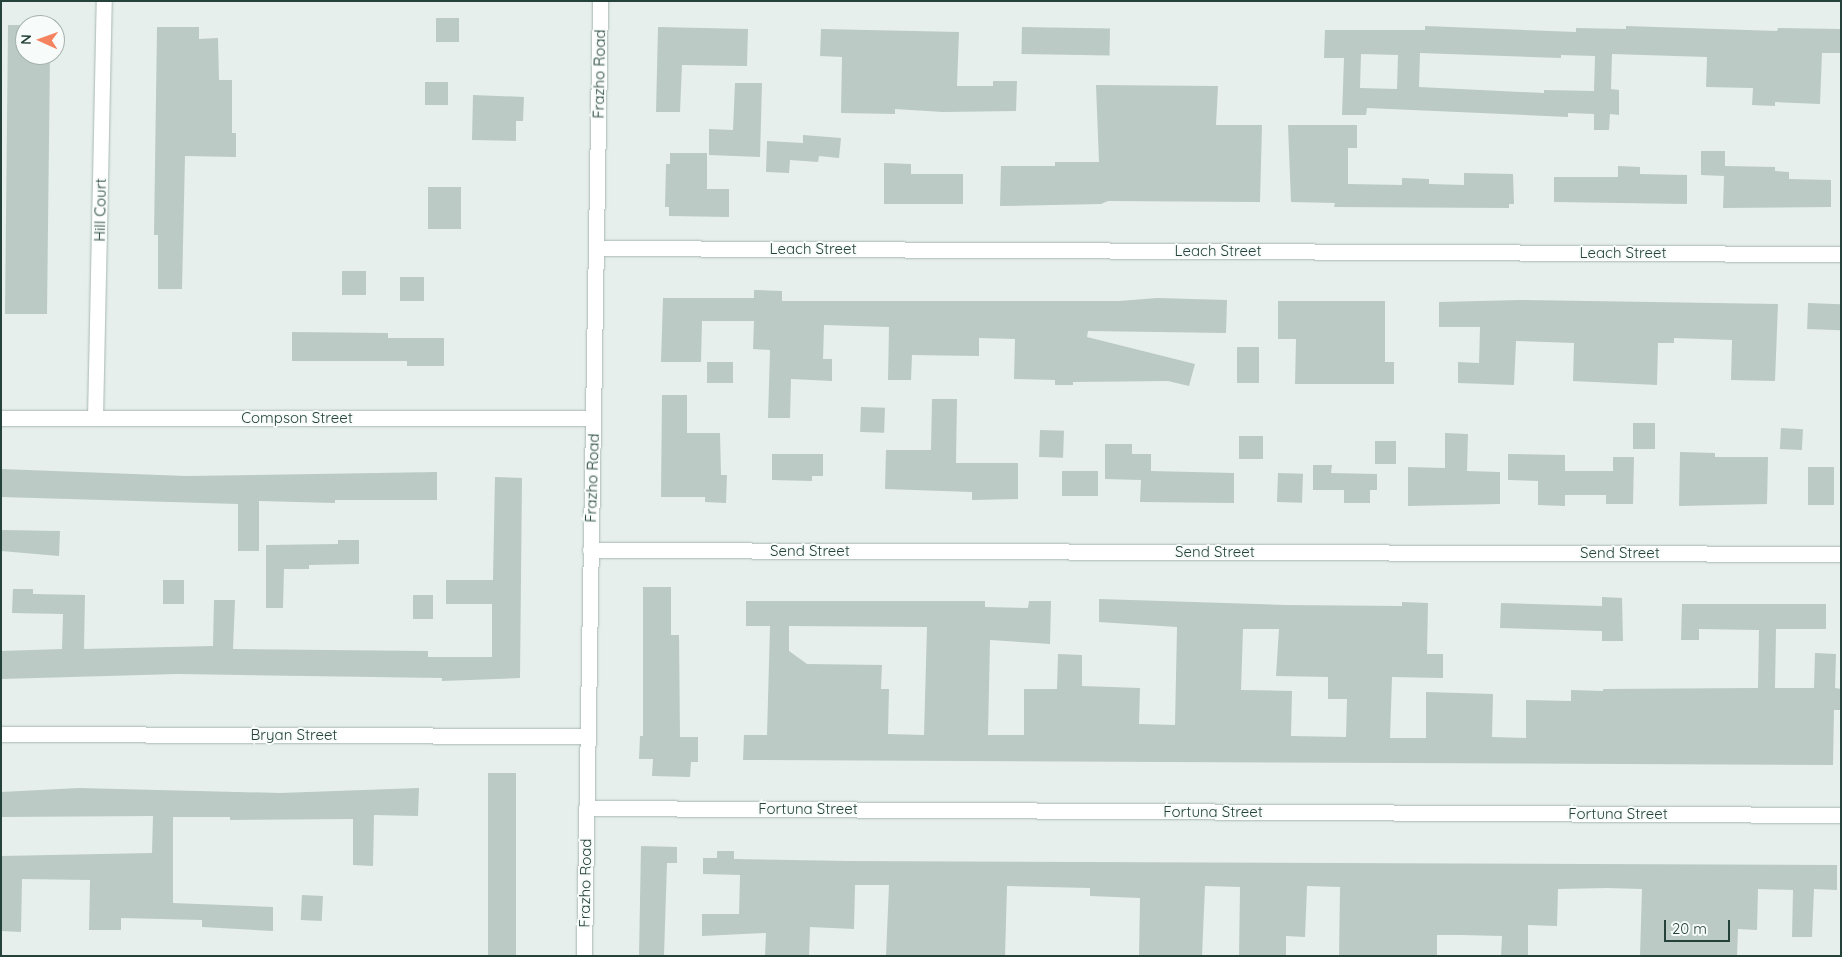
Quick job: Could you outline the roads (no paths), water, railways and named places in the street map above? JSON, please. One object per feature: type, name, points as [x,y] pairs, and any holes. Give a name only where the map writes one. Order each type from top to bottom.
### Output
[{"type":"street","name":"Hill Court","points":[[95,418],[104,1]]},
{"type":"street","name":"Frazho Road","points":[[584,956],[600,1]]},
{"type":"street","name":"Leach Street","points":[[596,248],[1841,254]]},
{"type":"street","name":"Compson Street","points":[[1,418],[593,418]]},
{"type":"street","name":"Send Street","points":[[590,550],[1841,554]]},
{"type":"street","name":"Bryan Street","points":[[1,734],[587,736]]},
{"type":"street","name":"Fortuna Street","points":[[586,808],[1841,815]]}]
